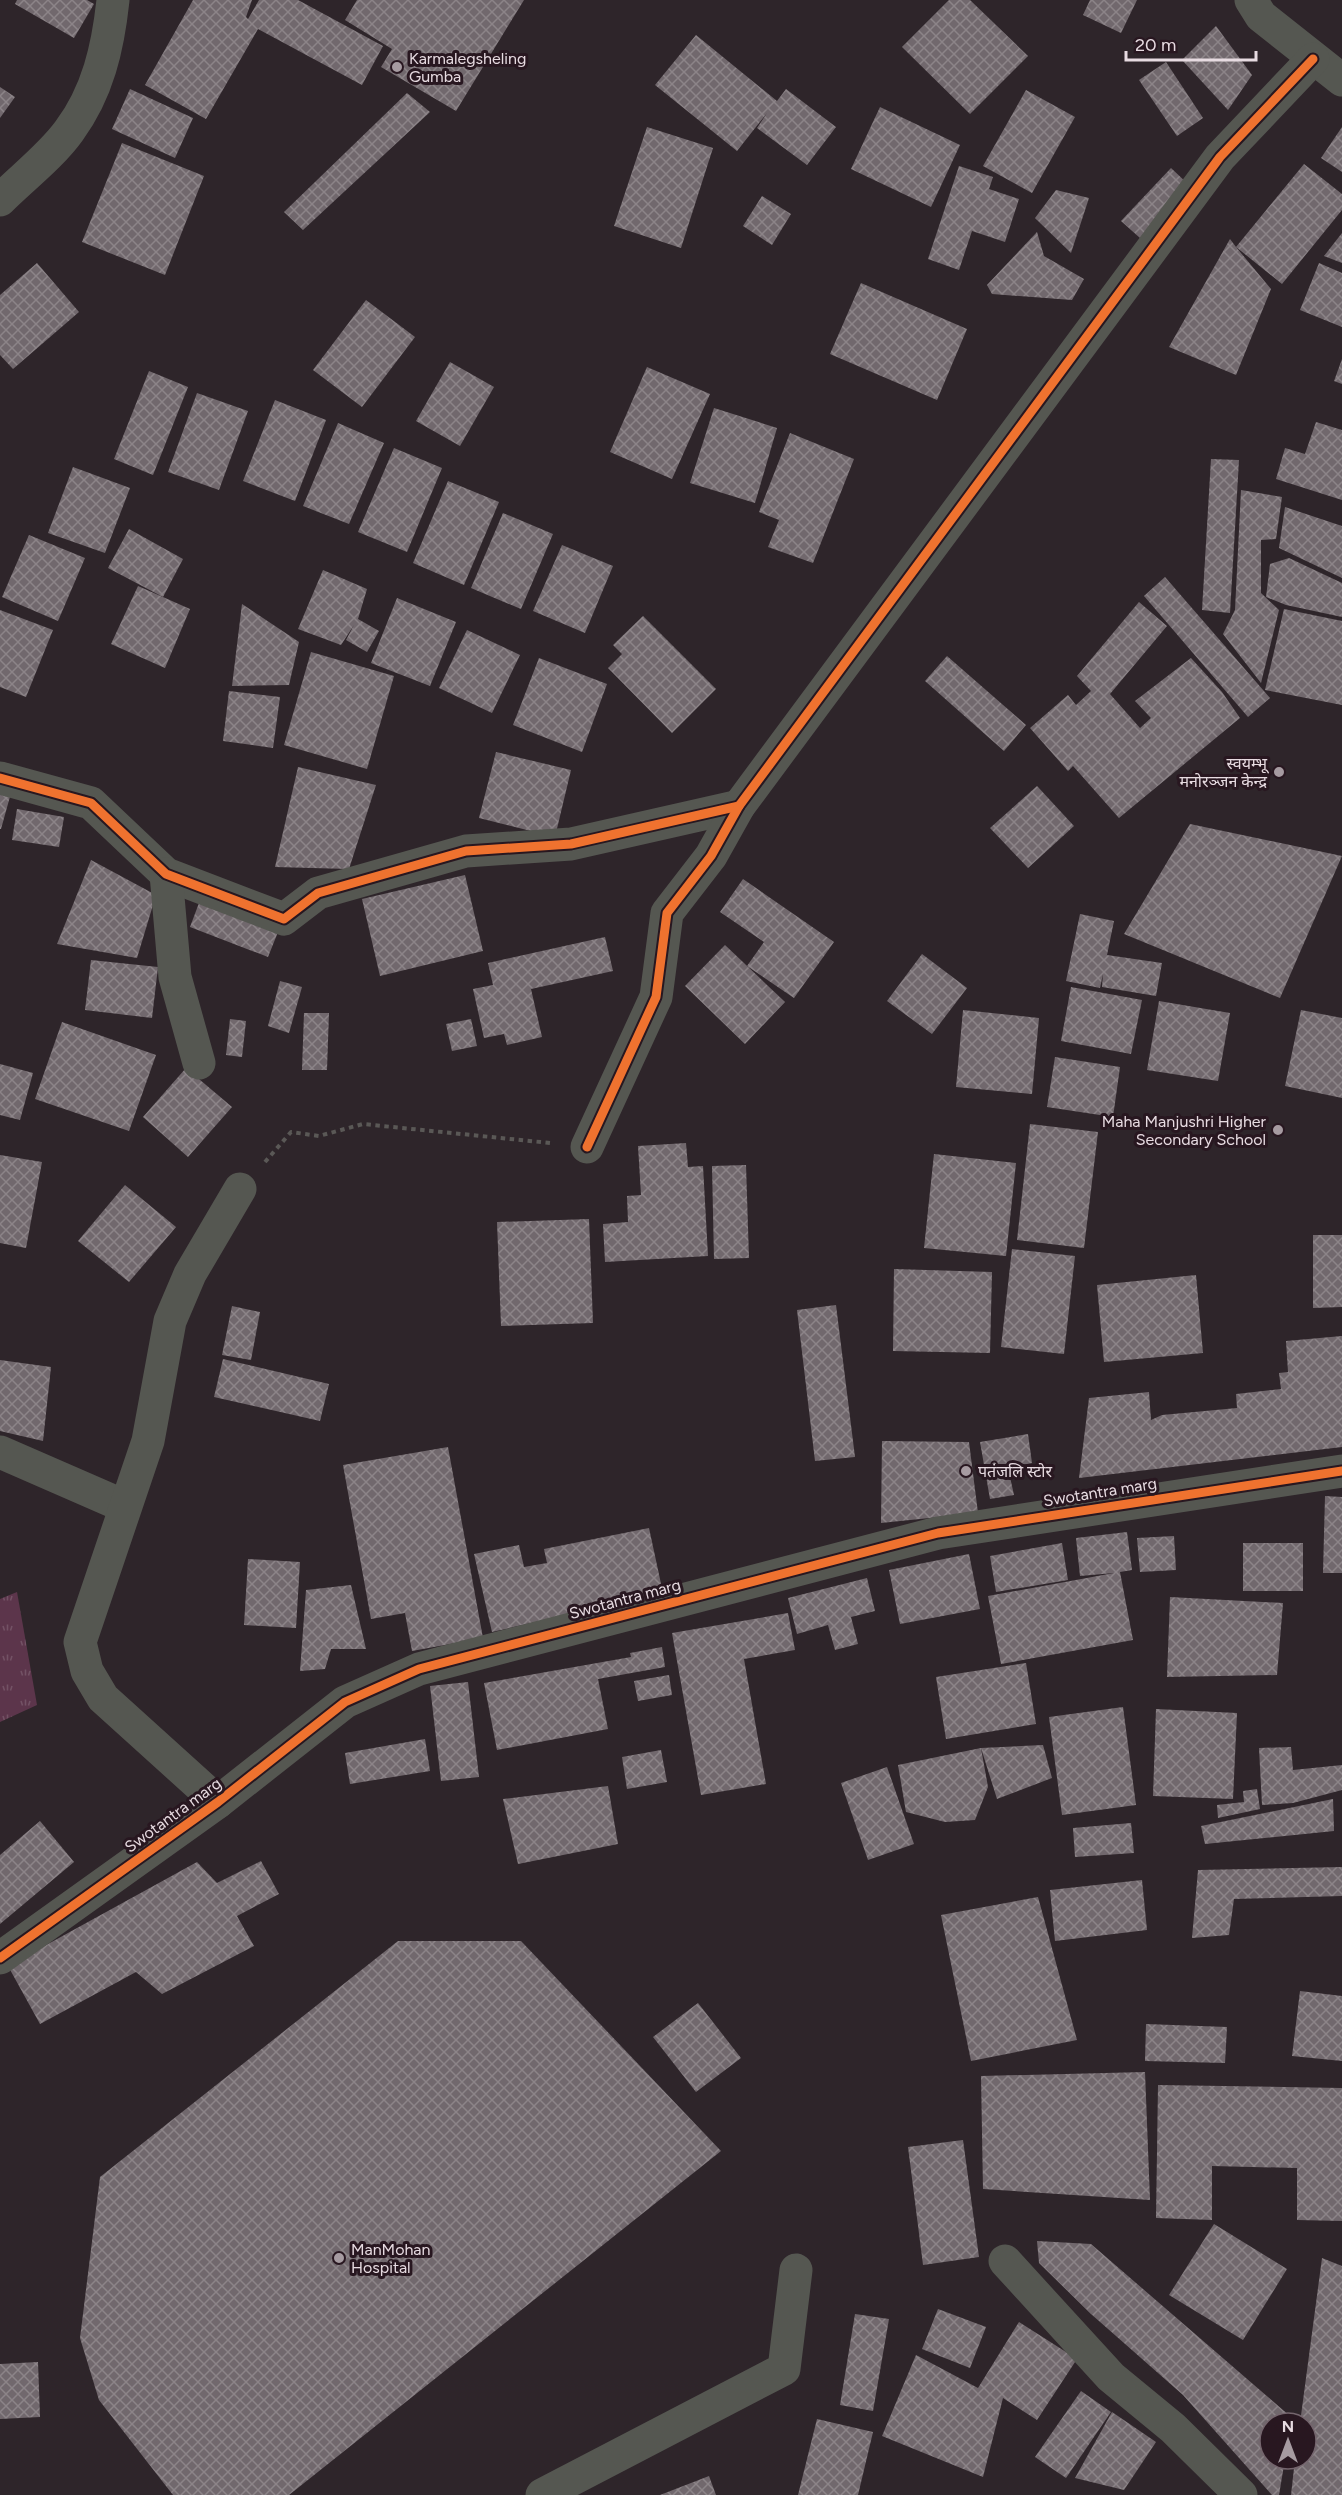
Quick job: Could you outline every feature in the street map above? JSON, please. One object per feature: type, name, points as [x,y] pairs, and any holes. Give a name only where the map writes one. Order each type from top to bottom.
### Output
[{"type":"street","points":[[0,200],[69,132],[95,86],[109,36],[113,0]]},
{"type":"street","points":[[1251,0],[1261,16],[1342,80]]},
{"type":"street","points":[[587,1147],[656,997],[667,913],[711,856],[739,806],[1220,157],[1313,59]]},
{"type":"street","points":[[0,778],[91,803],[166,874],[284,919],[318,892],[466,851],[571,844],[739,806]]},
{"type":"street","points":[[166,874],[175,977],[199,1062]]},
{"type":"street","points":[[218,1802],[103,1698],[87,1671],[80,1642],[124,1506],[148,1441],[170,1321],[190,1274],[240,1189]]},
{"type":"street","points":[[0,1452],[124,1506]]},
{"type":"street","name":"Swotantra marg","points":[[0,1958],[218,1802],[345,1702],[419,1669],[938,1533],[1342,1471]]},
{"type":"street","points":[[1005,2261],[1111,2377],[1173,2428],[1241,2495]]},
{"type":"street","points":[[542,2495],[784,2369],[796,2270]]},
{"type":"path","points":[[240,1189],[291,1132],[319,1136],[363,1124],[587,1147]]},
{"type":"green space","points":[[17,1592],[37,1705],[0,1722],[0,1599]]},
{"type":"building","points":[[17,0],[87,0],[94,4],[74,38],[15,4]]},
{"type":"building","points":[[193,0],[252,0],[246,17],[248,19],[259,0],[298,0],[383,46],[362,85],[258,29],[206,119],[145,85]]},
{"type":"building","points":[[357,0],[524,0],[456,111],[381,67],[392,49],[345,20]]},
{"type":"building","points":[[949,0],[970,0],[1028,56],[970,114],[902,47]]},
{"type":"building","points":[[1090,0],[1137,0],[1121,33],[1083,15]]},
{"type":"building","points":[[1216,26],[1252,75],[1228,110],[1182,60]]},
{"type":"building","points":[[696,35],[777,101],[786,89],[836,127],[807,165],[757,128],[767,113],[737,151],[655,85]]},
{"type":"building","points":[[1166,62],[1203,118],[1177,136],[1139,80]]},
{"type":"building","points":[[0,87],[15,97],[0,118]]},
{"type":"building","points":[[130,89],[193,118],[175,158],[112,129]]},
{"type":"building","points":[[1026,90],[1075,117],[1032,193],[983,166]]},
{"type":"building","points":[[407,93],[430,112],[303,230],[284,212]]},
{"type":"building","points":[[880,107],[960,145],[931,207],[851,169]]},
{"type":"building","points":[[647,127],[713,148],[681,248],[614,226]]},
{"type":"building","points":[[1342,127],[1342,172],[1321,158]]},
{"type":"building","points":[[122,143],[204,176],[165,275],[82,242]]},
{"type":"building","points":[[1304,164],[1342,194],[1342,210],[1282,284],[1236,247]]},
{"type":"building","points":[[959,166],[993,177],[989,189],[1019,199],[1005,242],[972,231],[959,270],[928,259]]},
{"type":"building","points":[[1171,168],[1189,185],[1140,238],[1121,221]]},
{"type":"building","points":[[1056,190],[1089,198],[1071,253],[1035,218]]},
{"type":"building","points":[[762,196],[791,214],[772,245],[743,226]]},
{"type":"building","points":[[1037,232],[1044,256],[1084,279],[1072,300],[992,294],[987,285]]},
{"type":"building","points":[[1342,233],[1342,263],[1324,256]]},
{"type":"building","points":[[1230,239],[1271,289],[1236,375],[1169,347]]},
{"type":"building","points":[[37,263],[79,312],[13,369],[0,355],[0,295]]},
{"type":"building","points":[[1319,263],[1342,273],[1342,327],[1300,310]]},
{"type":"building","points":[[861,283],[967,329],[937,400],[830,354]]},
{"type":"building","points":[[366,300],[415,337],[362,407],[313,370]]},
{"type":"building","points":[[1342,359],[1342,384],[1334,381]]},
{"type":"building","points":[[450,362],[494,387],[460,446],[416,421]]},
{"type":"building","points":[[647,367],[710,394],[672,479],[610,452]]},
{"type":"building","points":[[149,371],[188,387],[153,475],[114,459]]},
{"type":"building","points":[[197,393],[248,411],[219,490],[168,472]]},
{"type":"building","points":[[275,400],[326,420],[295,501],[243,481]]},
{"type":"building","points":[[714,408],[777,428],[755,503],[690,483]]},
{"type":"building","points":[[1316,422],[1342,430],[1342,500],[1276,479],[1285,448],[1305,454]]},
{"type":"building","points":[[338,423],[384,443],[349,524],[303,506]]},
{"type":"building","points":[[790,433],[854,459],[813,563],[768,547],[779,520],[759,512]]},
{"type":"building","points":[[394,448],[442,468],[407,552],[358,532]]},
{"type":"building","points":[[1211,459],[1239,460],[1230,613],[1202,610]]},
{"type":"building","points":[[73,467],[130,488],[105,553],[48,533]]},
{"type":"building","points":[[448,481],[499,502],[464,585],[413,563]]},
{"type":"building","points":[[1241,490],[1282,497],[1276,539],[1261,540],[1261,593],[1279,610],[1261,683],[1223,634],[1235,610]]},
{"type":"building","points":[[1285,507],[1342,526],[1342,578],[1279,548]]},
{"type":"building","points":[[503,513],[553,534],[521,609],[471,588]]},
{"type":"building","points":[[129,529],[183,559],[163,597],[108,568]]},
{"type":"building","points":[[29,535],[85,558],[58,621],[2,597]]},
{"type":"building","points":[[562,545],[613,566],[585,633],[533,611]]},
{"type":"building","points":[[1289,558],[1342,583],[1342,617],[1286,605],[1266,597],[1270,564]]},
{"type":"building","points":[[323,570],[367,589],[358,619],[379,631],[367,652],[346,640],[354,625],[341,645],[298,629]]},
{"type":"building","points":[[1165,577],[1270,698],[1248,717],[1144,596]]},
{"type":"building","points":[[138,586],[190,609],[165,668],[111,644]]},
{"type":"building","points":[[397,598],[456,622],[430,686],[371,663]]},
{"type":"building","points":[[1139,602],[1167,626],[1110,694],[1140,728],[1151,718],[1135,701],[1191,658],[1222,692],[1240,718],[1119,818],[1073,766],[1068,771],[1030,728],[1068,695],[1076,705],[1091,691],[1077,676]]},
{"type":"building","points":[[242,604],[299,642],[289,685],[232,686]]},
{"type":"building","points":[[1284,609],[1342,621],[1342,705],[1265,690]]},
{"type":"building","points":[[0,610],[53,630],[26,697],[0,687]]},
{"type":"building","points":[[643,616],[716,689],[672,733],[608,668],[622,654],[613,645]]},
{"type":"building","points":[[467,630],[520,655],[492,713],[439,688]]},
{"type":"building","points":[[311,652],[394,676],[367,769],[284,745]]},
{"type":"building","points":[[947,656],[1026,725],[1004,751],[925,681]]},
{"type":"building","points":[[539,658],[607,684],[582,752],[513,725]]},
{"type":"building","points":[[229,691],[280,697],[273,748],[223,741]]},
{"type":"building","points":[[496,752],[571,770],[555,837],[479,818]]},
{"type":"building","points":[[298,767],[376,785],[349,869],[275,867]]},
{"type":"building","points":[[1037,786],[1074,826],[1028,868],[990,828]]},
{"type":"building","points":[[0,790],[11,793],[1,829],[0,829]]},
{"type":"building","points":[[17,809],[64,817],[59,847],[12,840]]},
{"type":"building","points":[[1190,824],[1342,856],[1280,998],[1124,934]]},
{"type":"building","points":[[91,860],[156,895],[137,958],[57,944]]},
{"type":"building","points":[[465,875],[483,951],[380,976],[362,899]]},
{"type":"building","points":[[743,879],[834,942],[794,998],[747,966],[764,942],[720,912]]},
{"type":"building","points":[[199,903],[278,932],[268,957],[190,927]]},
{"type":"building","points":[[1080,914],[1114,921],[1107,955],[1162,963],[1156,996],[1102,987],[1103,974],[1100,988],[1066,981]]},
{"type":"building","points":[[605,937],[613,971],[531,989],[542,1037],[507,1045],[504,1034],[484,1038],[473,989],[493,985],[488,963]]},
{"type":"building","points":[[725,945],[785,1002],[745,1044],[685,986]]},
{"type":"building","points":[[922,954],[967,988],[932,1034],[887,1001]]},
{"type":"building","points":[[91,960],[158,967],[152,1018],[85,1010]]},
{"type":"building","points":[[280,981],[302,987],[289,1033],[268,1026]]},
{"type":"building","points":[[1071,987],[1142,1000],[1131,1054],[1061,1041]]},
{"type":"building","points":[[1159,1001],[1230,1013],[1218,1081],[1147,1070]]},
{"type":"building","points":[[963,1010],[1039,1018],[1032,1094],[956,1087]]},
{"type":"building","points":[[1301,1010],[1342,1018],[1342,1098],[1285,1086]]},
{"type":"building","points":[[304,1013],[329,1013],[327,1070],[302,1070]]},
{"type":"building","points":[[230,1019],[246,1021],[242,1057],[226,1055]]},
{"type":"building","points":[[471,1019],[477,1046],[452,1051],[446,1024]]},
{"type":"building","points":[[62,1022],[156,1055],[129,1131],[35,1099]]},
{"type":"building","points":[[1055,1057],[1120,1067],[1113,1117],[1047,1107]]},
{"type":"building","points":[[0,1064],[33,1073],[20,1120],[0,1115]]},
{"type":"building","points":[[186,1068],[232,1107],[188,1157],[143,1117]]},
{"type":"building","points":[[1030,1124],[1098,1132],[1084,1248],[1017,1240]]},
{"type":"building","points":[[686,1143],[688,1167],[703,1166],[708,1256],[605,1262],[603,1224],[628,1222],[627,1196],[641,1195],[638,1146]]},
{"type":"building","points":[[934,1154],[1016,1163],[1006,1256],[924,1248]]},
{"type":"building","points":[[0,1155],[42,1162],[26,1248],[0,1243]]},
{"type":"building","points":[[746,1165],[749,1258],[714,1259],[712,1166]]},
{"type":"building","points":[[125,1185],[176,1227],[129,1282],[78,1241]]},
{"type":"building","points":[[589,1219],[593,1323],[501,1326],[497,1222]]},
{"type":"building","points":[[1313,1235],[1342,1235],[1342,1307],[1313,1308]]},
{"type":"building","points":[[1012,1249],[1075,1256],[1064,1354],[1001,1347]]},
{"type":"building","points":[[894,1269],[992,1272],[990,1353],[893,1351]]},
{"type":"building","points":[[1196,1275],[1203,1353],[1104,1362],[1097,1285]]},
{"type":"building","points":[[836,1305],[855,1457],[815,1461],[797,1310]]},
{"type":"building","points":[[232,1306],[260,1312],[251,1360],[222,1355]]},
{"type":"building","points":[[1342,1336],[1342,1447],[1079,1478],[1089,1398],[1149,1392],[1151,1420],[1162,1415],[1237,1408],[1236,1394],[1281,1389],[1279,1373],[1288,1372],[1286,1341]]},
{"type":"building","points":[[223,1359],[329,1384],[320,1421],[214,1397]]},
{"type":"building","points":[[0,1360],[51,1367],[43,1441],[0,1431]]},
{"type":"building","points":[[1028,1434],[1032,1463],[1008,1468],[1014,1495],[990,1499],[980,1442]]},
{"type":"building","points":[[882,1441],[969,1442],[978,1513],[881,1523]]},
{"type":"building","points":[[448,1447],[483,1638],[412,1651],[405,1613],[371,1619],[343,1465]]},
{"type":"building","points":[[1325,1496],[1342,1497],[1342,1573],[1323,1573]]},
{"type":"building","points":[[649,1528],[663,1593],[492,1632],[474,1554],[519,1545],[524,1567],[547,1563],[544,1549]]},
{"type":"building","points":[[1127,1532],[1132,1570],[1120,1572],[1133,1640],[1001,1664],[988,1596],[1114,1573],[1080,1576],[1076,1538]]},
{"type":"building","points":[[1174,1536],[1176,1570],[1140,1572],[1137,1538]]},
{"type":"building","points":[[1062,1543],[1068,1580],[996,1592],[990,1556]]},
{"type":"building","points":[[1243,1543],[1303,1543],[1303,1591],[1243,1591]]},
{"type":"building","points":[[969,1554],[980,1609],[900,1624],[889,1570]]},
{"type":"building","points":[[248,1559],[300,1562],[296,1628],[244,1625]]},
{"type":"building","points":[[867,1578],[875,1611],[851,1617],[858,1644],[835,1650],[828,1625],[797,1634],[788,1598]]},
{"type":"building","points":[[351,1585],[366,1649],[331,1649],[325,1669],[300,1671],[306,1590]]},
{"type":"building","points":[[1170,1597],[1283,1603],[1277,1675],[1167,1677]]},
{"type":"building","points":[[788,1613],[795,1650],[744,1659],[766,1784],[701,1795],[672,1633]]},
{"type":"building","points":[[662,1647],[665,1667],[598,1679],[608,1729],[497,1750],[484,1683],[631,1657],[630,1653]]},
{"type":"building","points":[[1026,1663],[1036,1724],[946,1739],[936,1677]]},
{"type":"building","points":[[669,1675],[672,1695],[638,1701],[634,1681]]},
{"type":"building","points":[[468,1682],[479,1777],[441,1781],[430,1686]]},
{"type":"building","points":[[1123,1707],[1136,1805],[1062,1815],[1049,1717]]},
{"type":"building","points":[[1156,1709],[1237,1713],[1233,1799],[1153,1796]]},
{"type":"building","points":[[425,1739],[430,1771],[350,1784],[345,1753]]},
{"type":"building","points":[[1043,1745],[1052,1778],[997,1799],[981,1748]]},
{"type":"building","points":[[1291,1747],[1293,1770],[1342,1765],[1342,1790],[1293,1803],[1262,1805],[1259,1748]]},
{"type":"building","points":[[981,1748],[988,1787],[975,1820],[945,1822],[906,1812],[898,1765]]},
{"type":"building","points":[[661,1750],[667,1782],[627,1789],[622,1757]]},
{"type":"building","points":[[887,1767],[914,1844],[868,1860],[841,1783]]},
{"type":"building","points":[[608,1786],[618,1844],[518,1864],[503,1799]]},
{"type":"building","points":[[1257,1789],[1260,1809],[1218,1818],[1217,1805],[1244,1802],[1243,1791]]},
{"type":"building","points":[[1333,1799],[1334,1831],[1205,1844],[1201,1826]]},
{"type":"building","points":[[40,1821],[74,1862],[0,1924],[0,1855]]},
{"type":"building","points":[[1131,1823],[1134,1853],[1075,1857],[1073,1828]]},
{"type":"building","points":[[261,1861],[279,1894],[237,1916],[254,1946],[162,1994],[136,1972],[40,2024],[8,1966],[197,1862],[217,1883]]},
{"type":"building","points":[[1342,1867],[1342,1896],[1234,1899],[1229,1935],[1192,1938],[1198,1870]]},
{"type":"building","points":[[1142,1880],[1147,1930],[1055,1941],[1050,1890]]},
{"type":"building","points":[[1038,1897],[1077,2040],[971,2061],[941,1915]]},
{"type":"building","name":"ManMohan Hospital","points":[[398,1941],[521,1941],[721,2151],[289,2495],[173,2495],[99,2400],[80,2338],[100,2177]]},
{"type":"building","points":[[1300,1991],[1342,1996],[1342,2061],[1292,2056]]},
{"type":"building","points":[[698,2003],[741,2058],[696,2092],[653,2037]]},
{"type":"building","points":[[1146,2024],[1227,2027],[1225,2063],[1145,2061]]},
{"type":"building","points":[[1145,2072],[1150,2200],[983,2189],[981,2076]]},
{"type":"building","points":[[1158,2085],[1342,2088],[1342,2221],[1297,2220],[1297,2168],[1212,2166],[1212,2220],[1156,2218]]},
{"type":"building","points":[[963,2140],[979,2257],[923,2265],[908,2147]]},
{"type":"building","points":[[1214,2224],[1287,2269],[1243,2340],[1169,2295]]},
{"type":"building","points":[[1037,2241],[1091,2244],[1284,2411],[1258,2411],[1258,2471],[1283,2471],[1279,2495],[1272,2495],[1183,2395],[1091,2314],[1039,2263]]},
{"type":"building","points":[[1322,2258],[1342,2266],[1342,2495],[1291,2495],[1294,2471],[1318,2471],[1318,2411],[1302,2411]]},
{"type":"building","points":[[938,2309],[986,2327],[970,2368],[922,2349]]},
{"type":"building","points":[[855,2314],[889,2319],[873,2411],[840,2405]]},
{"type":"building","points":[[1019,2322],[1077,2359],[1037,2420],[1003,2398],[983,2477],[882,2436],[916,2355],[978,2388]]},
{"type":"building","points":[[38,2362],[40,2417],[0,2419],[0,2364]]},
{"type":"building","points":[[1081,2391],[1111,2412],[1066,2478],[1035,2457]]},
{"type":"building","points":[[1112,2412],[1156,2442],[1124,2490],[1075,2478]]},
{"type":"building","points":[[817,2419],[873,2432],[858,2495],[798,2495]]},
{"type":"building","points":[[709,2476],[716,2495],[660,2495]]},
{"type":"cycle path","points":[[587,1147],[656,997],[667,913],[711,856],[739,806],[1220,157],[1313,59]]},
{"type":"cycle path","points":[[0,778],[91,803],[166,874],[284,919],[318,893],[466,851],[571,844],[739,806]]},
{"type":"cycle path","points":[[0,1958],[218,1802],[345,1702],[419,1669],[938,1533],[1342,1471]]},
{"type":"place","name":"Karmalegsheling Gumba","points":[[397,67]]},
{"type":"place","name":"स्वयम्भू मनोरञ्जन केन्द्र","points":[[1279,772]]},
{"type":"place","name":"Maha Manjushri Higher Secondary School","points":[[1278,1130]]},
{"type":"place","name":"पतंजलि स्टोर","points":[[966,1471]]},
{"type":"place","name":"ManMohan Hospital","points":[[339,2258]]}]
